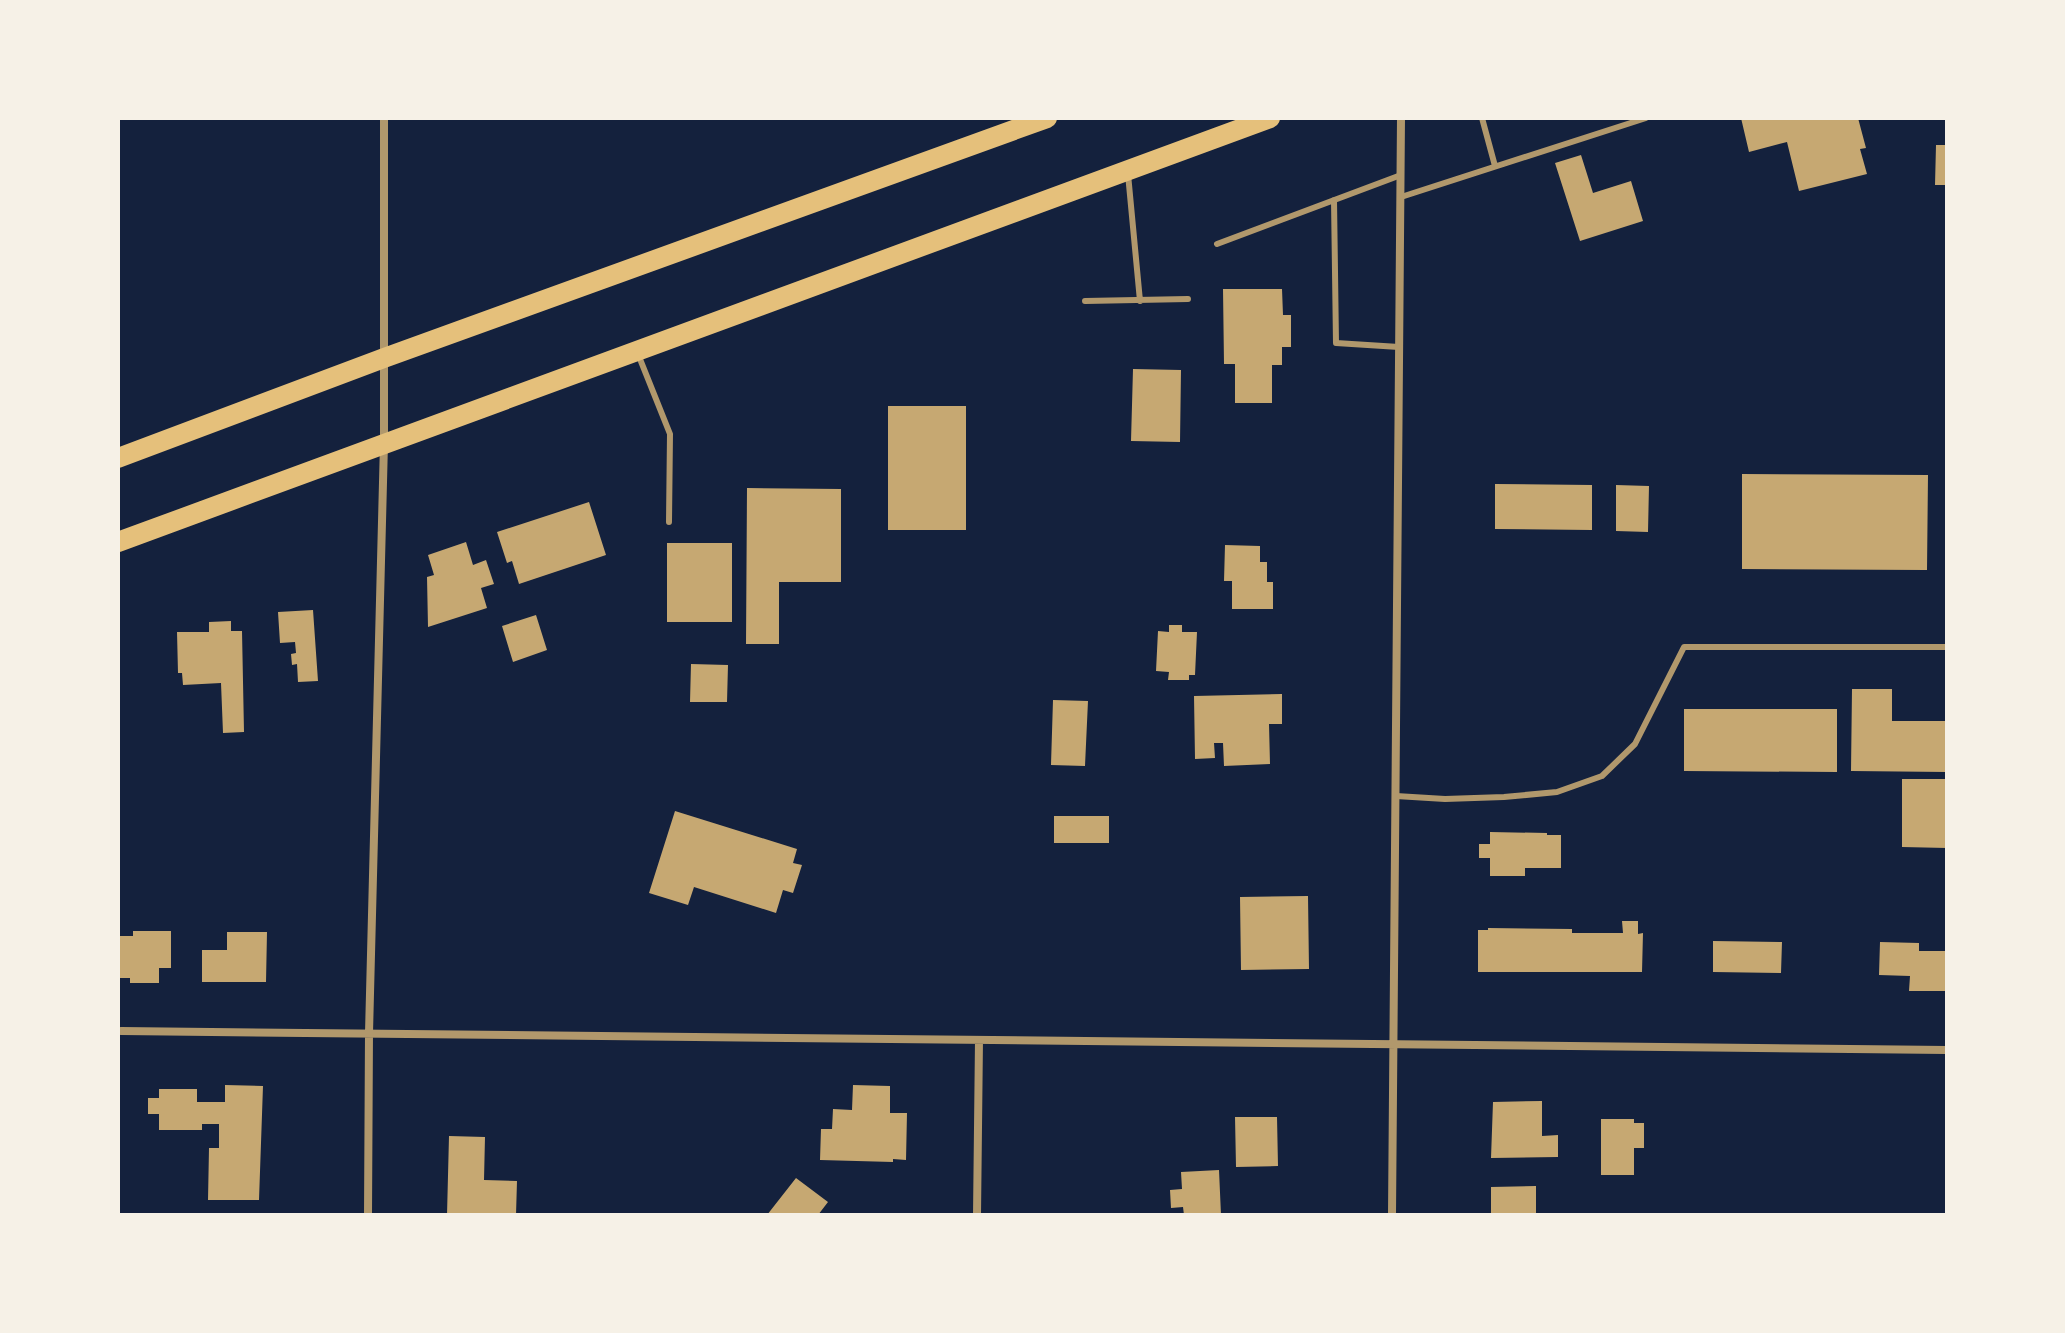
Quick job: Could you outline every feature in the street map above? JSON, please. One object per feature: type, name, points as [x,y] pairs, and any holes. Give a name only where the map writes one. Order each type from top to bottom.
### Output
[{"type":"main road","points":[[118,458],[384,358],[1047,118]]},
{"type":"main road","points":[[118,542],[1270,118]]},
{"type":"street","points":[[368,1215],[369,1033],[384,443],[384,118]]},
{"type":"street","points":[[1392,1215],[1401,118]]},
{"type":"street","points":[[121,1031],[1947,1050]]},
{"type":"street","points":[[977,1215],[979,1040]]},
{"type":"lane","points":[[1482,118],[1495,166]]},
{"type":"lane","points":[[1401,197],[1646,118]]},
{"type":"lane","points":[[1128,170],[1140,301]]},
{"type":"lane","points":[[1217,244],[1401,175]]},
{"type":"lane","points":[[1334,200],[1336,343],[1399,347]]},
{"type":"lane","points":[[1085,301],[1188,299]]},
{"type":"lane","points":[[637,351],[670,434],[669,522]]},
{"type":"lane","points":[[1396,796],[1445,799],[1557,792],[1602,776],[1635,744],[1684,647],[1947,647]]},
{"type":"building","points":[[1741,118],[1858,118],[1866,148],[1860,149],[1867,174],[1799,191],[1787,142],[1749,152]]},
{"type":"building","points":[[1936,145],[1947,145],[1947,185],[1935,185]]},
{"type":"building","points":[[1581,155],[1593,193],[1631,181],[1643,221],[1580,241],[1555,163]]},
{"type":"building","points":[[1223,289],[1282,289],[1283,315],[1291,315],[1291,347],[1282,347],[1282,365],[1272,365],[1272,403],[1235,403],[1235,364],[1224,364]]},
{"type":"building","points":[[1133,369],[1181,370],[1180,442],[1131,441]]},
{"type":"building","points":[[888,406],[966,406],[966,530],[888,530]]},
{"type":"building","points":[[1742,474],[1928,475],[1927,570],[1742,569]]},
{"type":"building","points":[[1495,484],[1592,485],[1592,530],[1495,529]]},
{"type":"building","points":[[1616,485],[1649,486],[1648,532],[1616,531]]},
{"type":"building","points":[[747,488],[841,489],[841,582],[779,582],[779,644],[746,644]]},
{"type":"building","points":[[589,502],[606,555],[519,584],[512,561],[507,563],[497,532]]},
{"type":"building","points":[[466,542],[473,565],[486,560],[494,584],[481,588],[487,608],[428,627],[427,577],[434,575],[428,555]]},
{"type":"building","points":[[667,543],[732,543],[732,622],[667,622]]},
{"type":"building","points":[[1225,545],[1260,546],[1260,562],[1267,562],[1267,582],[1273,582],[1273,609],[1232,609],[1232,581],[1224,581]]},
{"type":"building","points":[[313,610],[318,681],[298,682],[297,664],[292,665],[291,654],[296,653],[295,642],[280,643],[278,612]]},
{"type":"building","points":[[536,615],[547,650],[513,662],[502,626]]},
{"type":"building","points":[[231,621],[231,631],[242,631],[244,732],[223,733],[221,683],[183,685],[182,673],[178,673],[177,632],[209,632],[209,622]]},
{"type":"building","points":[[1169,625],[1182,625],[1182,632],[1197,632],[1195,675],[1189,675],[1189,680],[1168,680],[1169,672],[1156,671],[1158,631],[1169,632]]},
{"type":"building","points":[[691,664],[728,665],[727,702],[690,702]]},
{"type":"building","points":[[1852,689],[1892,689],[1892,721],[1947,721],[1947,772],[1851,771]]},
{"type":"building","points":[[1282,694],[1282,724],[1269,724],[1270,764],[1224,766],[1223,743],[1214,743],[1215,758],[1195,759],[1194,696]]},
{"type":"building","points":[[1053,700],[1088,701],[1085,766],[1051,765]]},
{"type":"building","points":[[1684,709],[1837,709],[1837,772],[1684,771]]},
{"type":"building","points":[[1902,779],[1947,779],[1947,848],[1902,847]]},
{"type":"building","points":[[675,811],[797,849],[793,863],[802,865],[793,893],[783,890],[776,913],[694,887],[688,905],[649,893]]},
{"type":"building","points":[[1054,816],[1109,816],[1109,843],[1054,843]]},
{"type":"building","points":[[1490,832],[1561,835],[1561,868],[1525,868],[1525,876],[1490,876],[1490,858],[1479,858],[1479,844],[1490,844]]},
{"type":"building","points":[[1308,896],[1309,969],[1241,970],[1240,897]]},
{"type":"building","points":[[1622,921],[1638,921],[1638,934],[1643,933],[1642,972],[1478,972],[1478,930],[1572,929],[1572,933],[1623,933]]},
{"type":"building","points":[[133,931],[171,931],[171,968],[159,968],[159,983],[130,983],[130,978],[118,978],[118,936],[133,936]]},
{"type":"building","points":[[227,932],[267,932],[266,982],[202,982],[202,950],[227,950]]},
{"type":"building","points":[[1713,941],[1782,942],[1781,973],[1713,972]]},
{"type":"building","points":[[1880,942],[1919,943],[1919,951],[1947,951],[1947,991],[1909,991],[1910,976],[1879,975]]},
{"type":"building","points":[[225,1085],[263,1086],[259,1200],[208,1200],[209,1148],[219,1148],[219,1124],[202,1124],[202,1130],[159,1130],[159,1114],[148,1114],[148,1098],[159,1098],[159,1089],[197,1089],[197,1102],[225,1102]]},
{"type":"building","points":[[853,1085],[890,1086],[890,1113],[907,1113],[906,1160],[820,1160],[821,1129],[832,1129],[833,1109],[852,1110]]},
{"type":"building","points":[[1542,1101],[1542,1136],[1558,1135],[1558,1157],[1491,1158],[1493,1102]]},
{"type":"building","points":[[1235,1117],[1277,1117],[1278,1166],[1236,1167]]},
{"type":"building","points":[[1601,1119],[1634,1119],[1634,1123],[1644,1123],[1644,1148],[1634,1148],[1634,1175],[1601,1175]]},
{"type":"building","points":[[449,1136],[485,1137],[484,1180],[517,1181],[516,1215],[447,1215]]},
{"type":"building","points":[[1219,1170],[1221,1215],[1184,1215],[1183,1207],[1171,1208],[1170,1190],[1182,1189],[1181,1172]]},
{"type":"building","points":[[796,1178],[828,1202],[818,1215],[767,1215]]},
{"type":"building","points":[[1536,1186],[1536,1215],[1491,1215],[1491,1187]]}]
